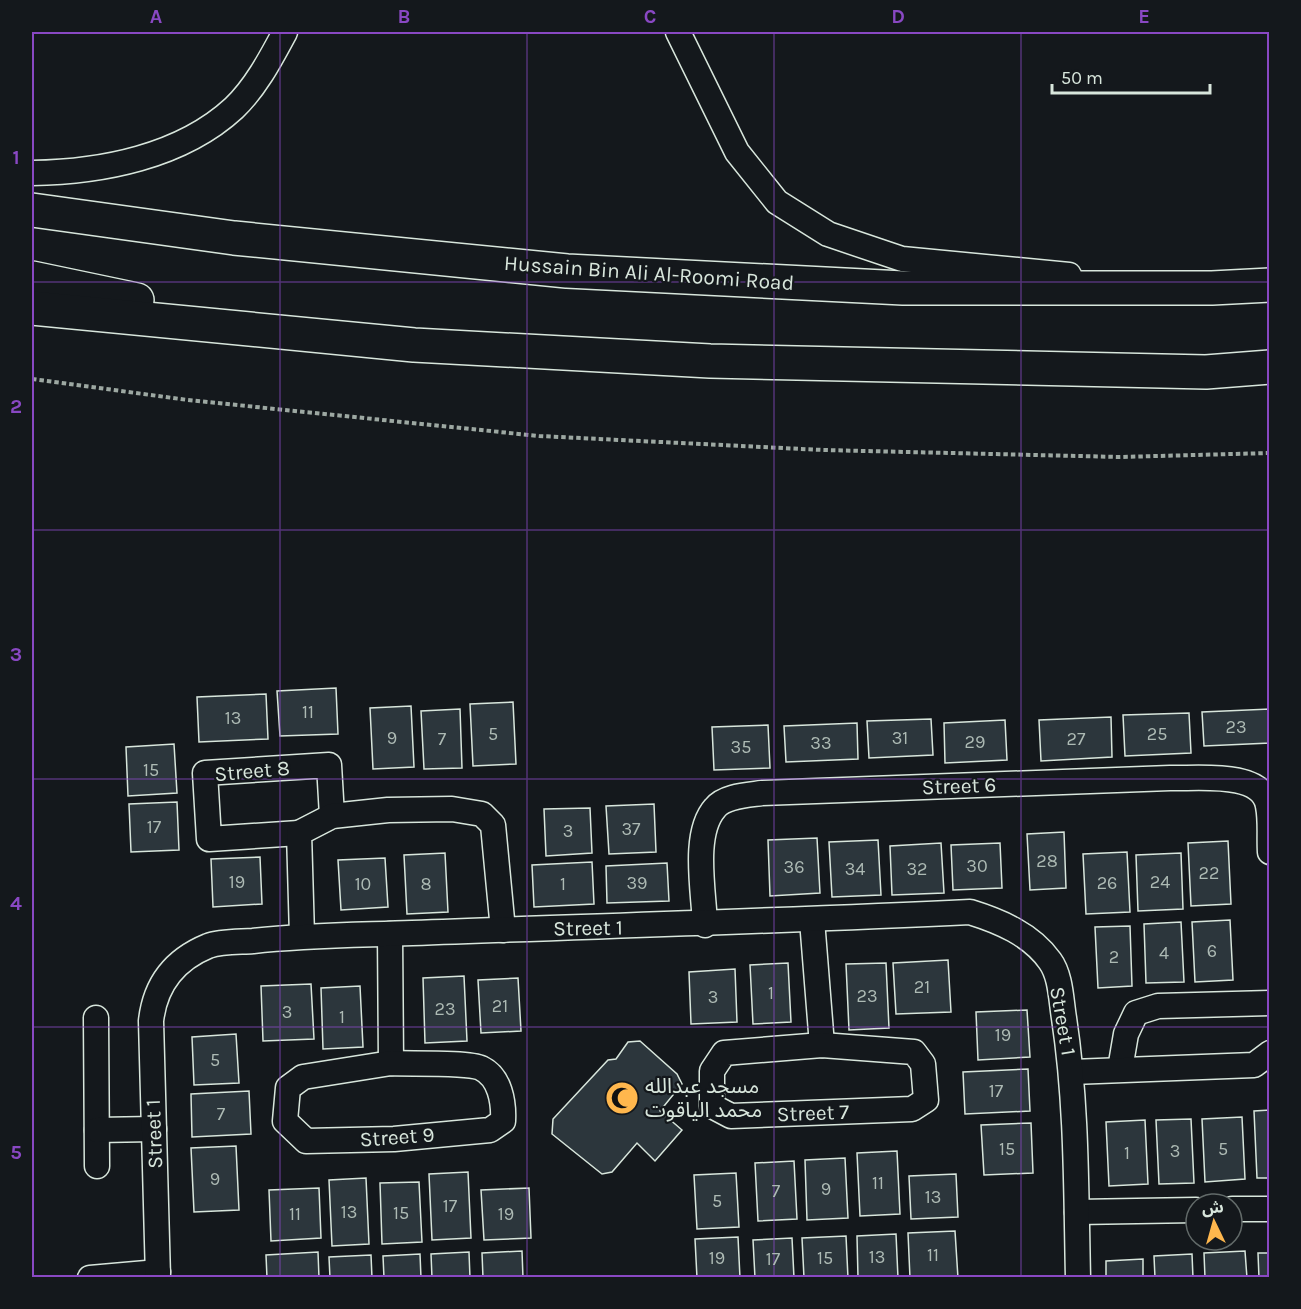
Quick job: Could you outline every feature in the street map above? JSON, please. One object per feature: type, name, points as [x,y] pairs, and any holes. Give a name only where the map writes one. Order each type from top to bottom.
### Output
[{"type":"highway","name":"Hussain Bin Ali Al-Roomi Road","points":[[32,210],[234,238],[567,271],[903,288],[1212,288],[1269,285]]},
{"type":"highway","points":[[32,278],[300,334]]},
{"type":"highway","points":[[32,308],[414,345],[710,361],[1206,372],[1269,367]]},
{"type":"street","points":[[32,173],[73,172],[129,162],[193,136],[234,108],[265,70],[285,32]]},
{"type":"street","points":[[678,32],[737,152],[777,202],[828,234],[902,259],[1212,288]]},
{"type":"street","name":"Street 8","points":[[332,816],[329,765],[205,773],[209,839],[299,833],[332,816],[388,810],[452,809],[482,814],[493,825],[503,930]]},
{"type":"street","name":"Street 6","points":[[705,925],[701,833],[715,807],[738,796],[762,792],[1170,778],[1230,779],[1252,783],[1262,792],[1268,804],[1269,852]]},
{"type":"street","points":[[299,833],[302,936]]},
{"type":"street","name":"Street 1","points":[[90,1278],[158,1275],[151,1021],[158,987],[188,957],[210,946],[302,936],[705,925],[970,912],[993,919],[1038,947],[1052,963],[1059,986],[1072,1072],[1078,1278]]},
{"type":"street","points":[[812,920],[822,1045]]},
{"type":"street","points":[[390,934],[391,1063]]},
{"type":"street","points":[[1120,1069],[1126,1034],[1136,1013],[1158,1006],[1269,1003]]},
{"type":"street","points":[[96,1018],[97,1166]]},
{"type":"street","name":"Street 7","points":[[822,1045],[914,1052],[923,1064],[926,1100],[912,1109],[742,1116],[731,1116],[712,1106],[712,1071],[724,1053],[822,1045]]},
{"type":"street","points":[[1072,1072],[1254,1065],[1269,1053]]},
{"type":"street","name":"Street 9","points":[[391,1063],[480,1066],[495,1078],[504,1106],[503,1121],[490,1130],[394,1139],[306,1142],[285,1121],[288,1088],[303,1077],[391,1063]]},
{"type":"street","points":[[97,1130],[154,1129]]},
{"type":"street","points":[[1244,1209],[1269,1209]]},
{"type":"street","points":[[1077,1212],[1184,1210]]},
{"type":"path","points":[[32,380],[188,400],[539,436],[823,450],[1120,457],[1269,453]]},
{"type":"building","points":[[336,688],[338,734],[280,736],[277,691]]},
{"type":"building","points":[[266,694],[268,739],[199,742],[197,697]]},
{"type":"building","points":[[513,702],[516,764],[473,766],[470,704]]},
{"type":"building","points":[[411,706],[414,767],[373,769],[370,708]]},
{"type":"building","points":[[460,709],[462,768],[424,769],[421,711]]},
{"type":"building","points":[[1270,709],[1270,743],[1204,746],[1202,712]]},
{"type":"building","points":[[1189,713],[1191,753],[1125,756],[1123,715]]},
{"type":"building","points":[[1111,717],[1112,757],[1041,761],[1039,720]]},
{"type":"building","points":[[931,719],[933,755],[869,758],[867,721]]},
{"type":"building","points":[[1005,720],[1007,760],[945,763],[944,723]]},
{"type":"building","points":[[857,723],[858,759],[786,762],[784,726]]},
{"type":"building","points":[[768,725],[770,768],[714,770],[712,727]]},
{"type":"building","points":[[174,744],[177,793],[128,796],[126,747]]},
{"type":"building","points":[[177,802],[179,850],[131,852],[129,804]]},
{"type":"building","points":[[654,804],[656,852],[609,854],[606,806]]},
{"type":"building","points":[[590,808],[592,853],[546,856],[544,809]]},
{"type":"building","points":[[1064,832],[1066,888],[1030,890],[1027,834]]},
{"type":"building","points":[[817,838],[820,893],[770,896],[768,840]]},
{"type":"building","points":[[878,840],[881,895],[832,897],[829,842]]},
{"type":"building","points":[[1228,841],[1231,904],[1191,906],[1188,843]]},
{"type":"building","points":[[941,843],[944,893],[892,895],[890,846]]},
{"type":"building","points":[[1000,843],[1002,888],[953,890],[951,845]]},
{"type":"building","points":[[1127,852],[1130,912],[1086,914],[1083,854]]},
{"type":"building","points":[[445,853],[448,912],[407,914],[404,855]]},
{"type":"building","points":[[1181,853],[1183,909],[1138,911],[1136,855]]},
{"type":"building","points":[[260,857],[262,904],[213,907],[211,859]]},
{"type":"building","points":[[385,858],[388,907],[341,910],[338,860]]},
{"type":"building","points":[[592,862],[594,904],[534,907],[532,865]]},
{"type":"building","points":[[667,863],[669,901],[607,903],[606,866]]},
{"type":"building","points":[[1230,920],[1233,980],[1195,982],[1192,922]]},
{"type":"building","points":[[1181,922],[1184,982],[1146,983],[1144,924]]},
{"type":"building","points":[[1130,926],[1132,986],[1098,988],[1095,927]]},
{"type":"building","points":[[948,960],[951,1012],[896,1014],[893,963]]},
{"type":"building","points":[[788,963],[791,1022],[753,1024],[750,965]]},
{"type":"building","points":[[886,963],[889,1028],[849,1030],[846,964]]},
{"type":"building","points":[[735,969],[737,1022],[691,1024],[689,972]]},
{"type":"building","points":[[464,976],[467,1041],[425,1043],[423,978]]},
{"type":"building","points":[[518,978],[521,1031],[481,1033],[478,980]]},
{"type":"building","points":[[311,984],[314,1039],[263,1041],[261,986]]},
{"type":"building","points":[[360,986],[363,1047],[323,1049],[321,988]]},
{"type":"building","points":[[1027,1010],[1030,1057],[978,1060],[976,1012]]},
{"type":"building","points":[[236,1034],[239,1083],[194,1085],[192,1037]]},
{"type":"building","name":"مسجد عبدالله محمد الياقوت","points":[[640,1041],[677,1074],[682,1084],[660,1111],[682,1130],[655,1161],[637,1143],[612,1172],[602,1174],[552,1134],[553,1119],[608,1060],[616,1059],[628,1042]]},
{"type":"building","points":[[1028,1069],[1030,1111],[965,1114],[963,1072]]},
{"type":"building","points":[[249,1091],[251,1134],[192,1137],[191,1094]]},
{"type":"building","points":[[1270,1110],[1270,1178],[1257,1178],[1254,1111]]},
{"type":"building","points":[[1242,1117],[1245,1179],[1205,1182],[1202,1119]]},
{"type":"building","points":[[1191,1119],[1194,1183],[1159,1184],[1156,1120]]},
{"type":"building","points":[[1145,1120],[1148,1184],[1109,1186],[1106,1122]]},
{"type":"building","points":[[1031,1123],[1033,1173],[984,1175],[981,1125]]},
{"type":"building","points":[[236,1146],[239,1210],[194,1212],[191,1148]]},
{"type":"building","points":[[897,1151],[900,1214],[860,1216],[857,1153]]},
{"type":"building","points":[[845,1158],[848,1218],[807,1220],[805,1160]]},
{"type":"building","points":[[794,1161],[797,1219],[758,1221],[755,1163]]},
{"type":"building","points":[[468,1172],[471,1238],[432,1240],[429,1174]]},
{"type":"building","points":[[736,1173],[739,1227],[697,1229],[694,1175]]},
{"type":"building","points":[[956,1174],[958,1217],[911,1219],[909,1176]]},
{"type":"building","points":[[366,1178],[369,1244],[332,1246],[329,1180]]},
{"type":"building","points":[[419,1182],[422,1242],[382,1244],[380,1183]]},
{"type":"building","points":[[319,1188],[321,1238],[271,1241],[269,1190]]},
{"type":"building","points":[[529,1188],[531,1238],[484,1240],[481,1190]]},
{"type":"building","points":[[955,1231],[958,1278],[910,1278],[908,1233]]},
{"type":"building","points":[[896,1234],[898,1278],[858,1278],[857,1236]]},
{"type":"building","points":[[846,1236],[848,1278],[804,1278],[802,1238]]},
{"type":"building","points":[[738,1237],[740,1278],[697,1278],[695,1239]]},
{"type":"building","points":[[792,1238],[794,1278],[755,1278],[753,1240]]},
{"type":"building","points":[[522,1251],[523,1278],[483,1278],[482,1253]]},
{"type":"building","points":[[1244,1251],[1247,1278],[1205,1278],[1204,1253]]},
{"type":"building","points":[[318,1252],[319,1278],[267,1278],[266,1255]]},
{"type":"building","points":[[469,1252],[470,1278],[432,1278],[431,1254]]},
{"type":"building","points":[[1258,1253],[1270,1253],[1270,1278],[1259,1278]]},
{"type":"building","points":[[420,1254],[421,1278],[384,1278],[383,1256]]},
{"type":"building","points":[[1192,1254],[1193,1278],[1155,1278],[1154,1256]]},
{"type":"building","points":[[371,1255],[372,1278],[330,1278],[329,1257]]},
{"type":"building","points":[[1143,1259],[1143,1278],[1106,1278],[1106,1261]]},
{"type":"place","name":"مسجد عبدالله محمد الياقوت","points":[[622,1098]]}]
